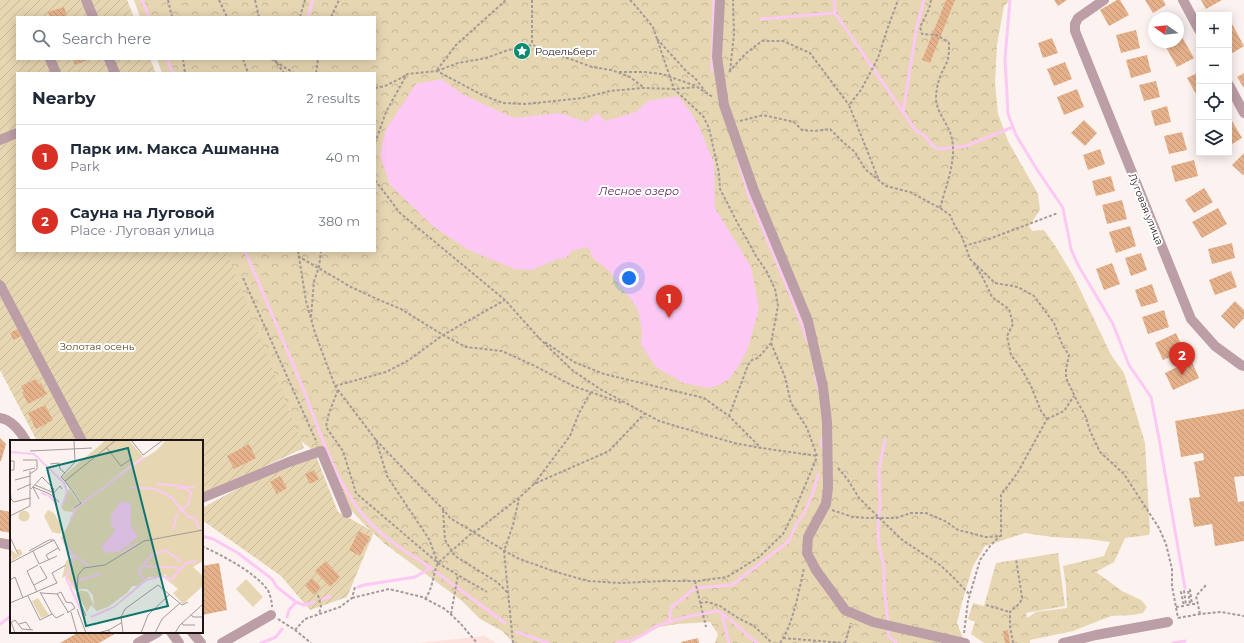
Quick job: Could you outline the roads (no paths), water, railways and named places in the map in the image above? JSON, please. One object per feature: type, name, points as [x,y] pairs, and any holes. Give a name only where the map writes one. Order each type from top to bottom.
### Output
[{"type":"street","points":[[86,0],[93,16]]},
{"type":"street","points":[[720,0],[717,57],[724,105],[754,191],[808,321],[824,387],[827,422],[821,456],[828,488],[826,504],[808,537],[807,554],[816,570],[845,610],[873,622],[964,643]]},
{"type":"street","name":"Луговая улица","points":[[1104,0],[1078,18],[1074,24],[1075,31],[1190,319],[1215,346],[1241,366],[1244,366]]},
{"type":"street","points":[[1183,0],[1196,24]]},
{"type":"street","points":[[50,60],[56,72]]},
{"type":"street","points":[[109,60],[115,72]]},
{"type":"street","points":[[1232,91],[1244,113]]},
{"type":"street","points":[[0,140],[16,132]]},
{"type":"street","points":[[0,285],[81,440]]},
{"type":"street","points":[[2,418],[21,433],[25,440]]},
{"type":"street","points":[[203,498],[288,462],[321,451],[346,514]]},
{"type":"street","points":[[0,543],[10,545]]},
{"type":"street","points":[[222,643],[271,615]]},
{"type":"street","points":[[1063,643],[1096,635],[1168,622]]},
{"type":"street","points":[[138,643],[156,633]]},
{"type":"street","points":[[171,633],[179,643]]},
{"type":"street","points":[[193,633],[201,643]]},
{"type":"water","name":"Лесное озеро","points":[[441,79],[464,95],[514,118],[560,113],[586,122],[597,113],[605,121],[636,112],[648,101],[678,96],[691,112],[714,163],[715,208],[751,267],[759,308],[748,348],[740,364],[730,378],[721,384],[710,388],[683,383],[656,367],[641,345],[642,332],[638,310],[609,271],[593,258],[588,247],[572,251],[566,258],[557,259],[532,270],[514,269],[467,249],[434,227],[390,185],[380,155],[386,129],[416,84]]},
{"type":"waterway","points":[[142,0],[149,16]]},
{"type":"waterway","points":[[308,16],[313,0]]},
{"type":"waterway","points":[[712,71],[714,0]]},
{"type":"waterway","points":[[834,0],[835,13],[916,131],[923,134],[933,146],[939,149],[966,146],[1013,127]]},
{"type":"waterway","points":[[903,112],[917,26],[924,0]]},
{"type":"waterway","points":[[1010,0],[1005,59],[1008,114],[1016,135],[1063,208],[1071,249],[1078,265],[1113,324],[1129,365],[1151,397],[1185,588]]},
{"type":"waterway","points":[[761,19],[835,13]]},
{"type":"waterway","points":[[167,60],[173,72]]},
{"type":"waterway","points":[[738,159],[748,193],[793,301],[808,342]]},
{"type":"waterway","points":[[245,252],[297,373],[329,456],[344,487],[371,524],[395,544],[431,568]]},
{"type":"waterway","points":[[815,375],[819,391]]},
{"type":"waterway","points":[[822,438],[822,447]]},
{"type":"waterway","points":[[885,440],[879,469],[880,505],[878,527],[879,545],[884,567],[884,586],[888,623]]},
{"type":"waterway","points":[[669,622],[671,608],[695,588],[732,585],[789,541],[796,525],[805,512],[818,475]]},
{"type":"waterway","points":[[203,536],[213,539],[238,553],[272,579],[277,587],[296,602],[304,605],[314,602]]},
{"type":"waterway","points":[[358,587],[415,577],[431,568],[432,569]]},
{"type":"waterway","points":[[436,572],[505,623]]},
{"type":"waterway","points":[[323,599],[330,596]]},
{"type":"waterway","points":[[287,617],[289,610],[296,602]]},
{"type":"waterway","points":[[616,643],[633,640],[656,626],[686,617],[717,611],[723,614],[757,643]]},
{"type":"waterway","points":[[722,614],[729,643]]},
{"type":"waterway","points":[[0,624],[10,617]]},
{"type":"waterway","points":[[889,628],[888,635],[896,643]]},
{"type":"waterway","points":[[261,643],[276,637],[282,629]]},
{"type":"waterway","points":[[517,632],[548,643]]},
{"type":"waterway","points":[[1173,643],[1185,641]]},
{"type":"place","name":"Родельберг","points":[[522,51]]},
{"type":"place","name":"Парк им. Макса Ашманна","points":[[669,318]]},
{"type":"place","name":"Сауна на Луговой","points":[[1182,375]]},
{"type":"park label","name":"Золотая осень","points":[[97,346]]}]
